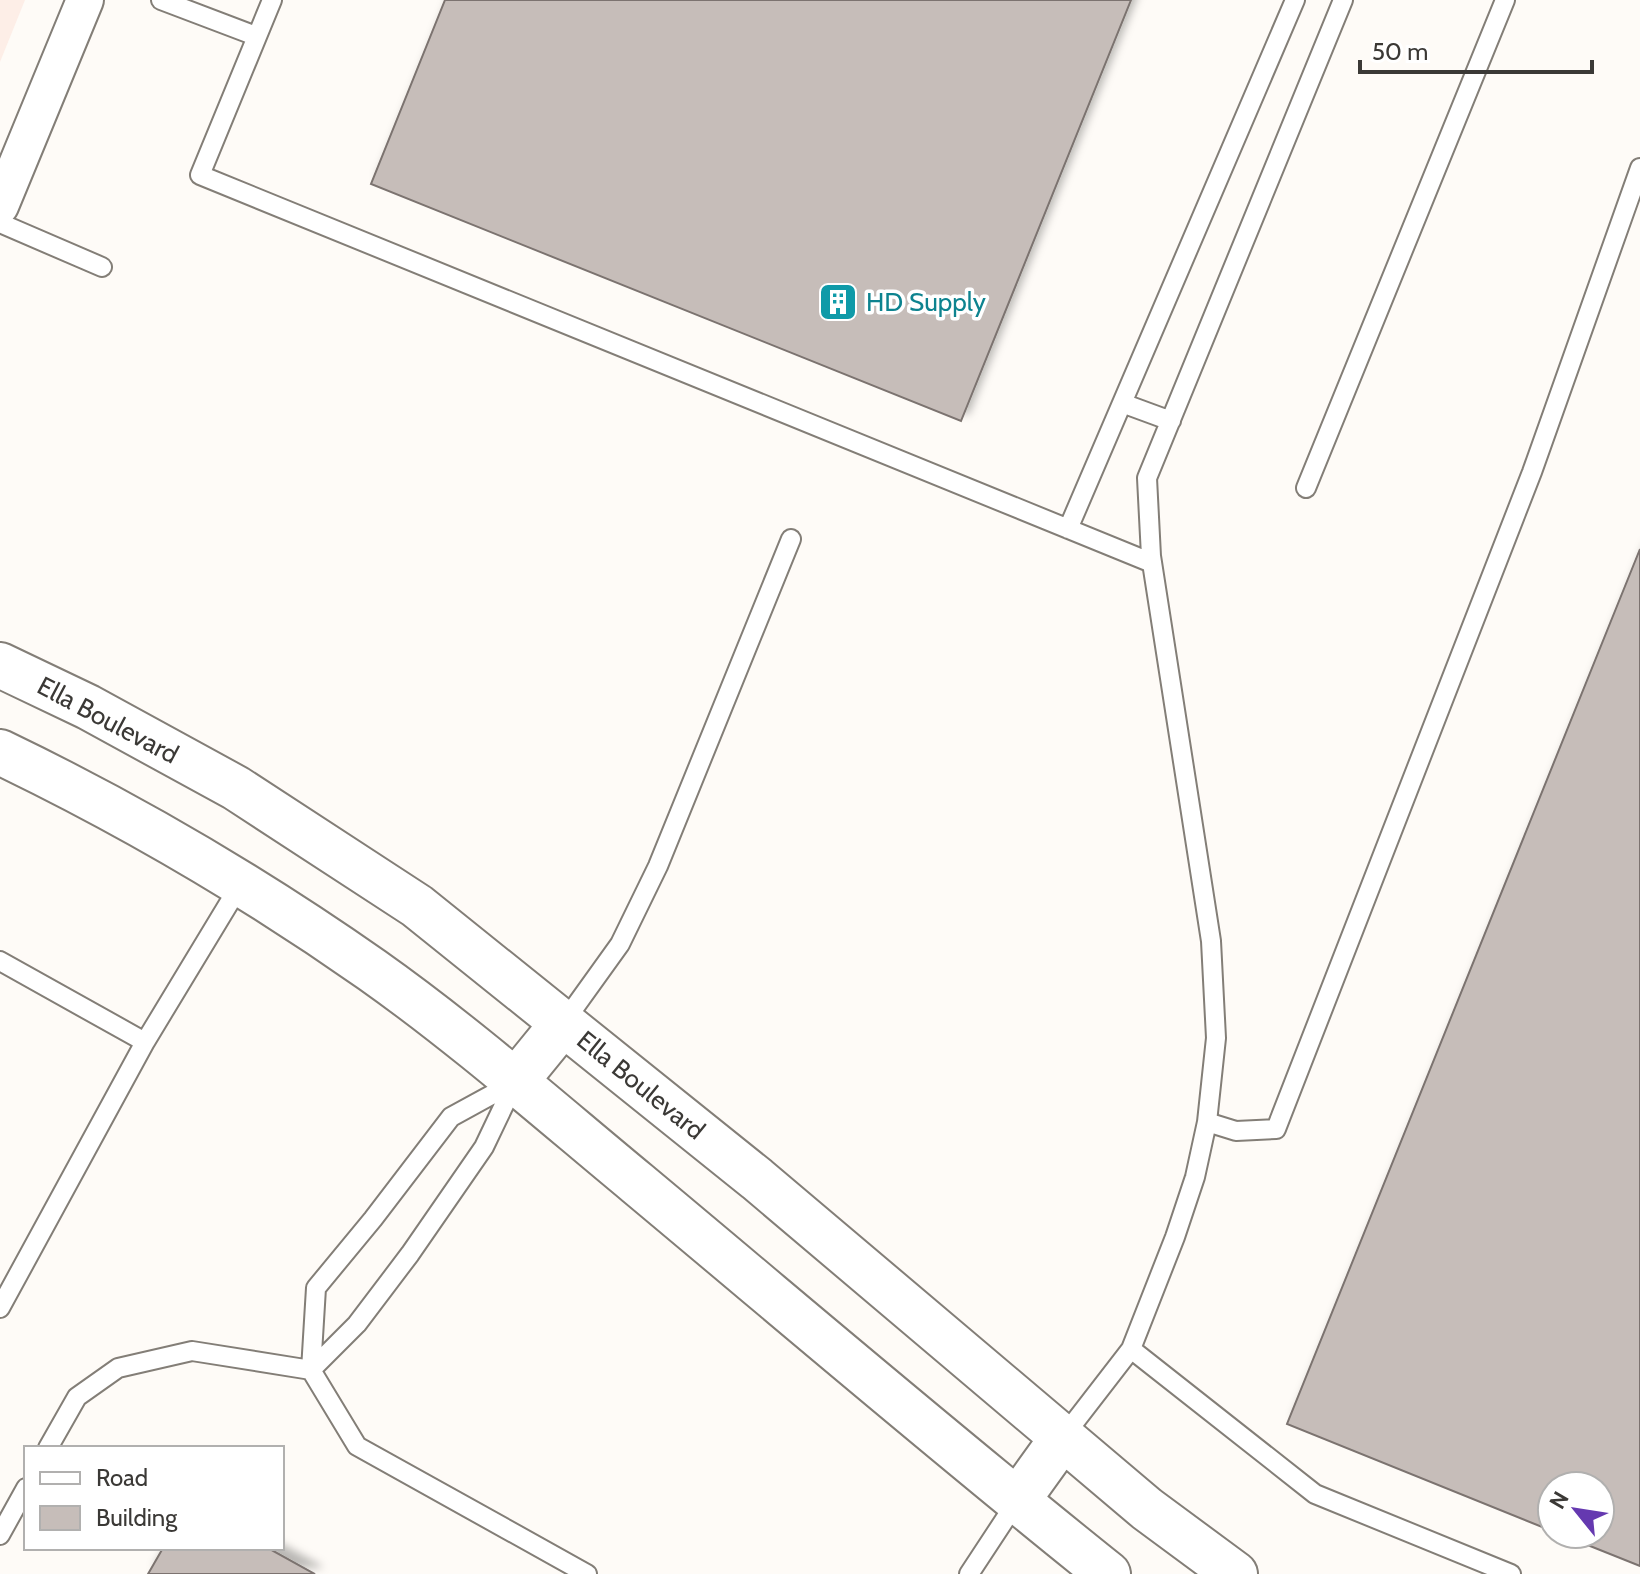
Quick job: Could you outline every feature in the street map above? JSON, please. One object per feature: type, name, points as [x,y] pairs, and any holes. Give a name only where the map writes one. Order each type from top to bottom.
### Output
[{"type":"main road","name":"Ella Boulevard","points":[[0,665],[88,707],[236,788],[417,906],[757,1179],[1147,1509],[1235,1574]]},
{"type":"main road","points":[[0,752],[195,856],[372,971],[515,1082],[1108,1574]]},
{"type":"main road","points":[[515,1082],[564,1022]]},
{"type":"main road","points":[[1017,1501],[1063,1437]]},
{"type":"street","points":[[0,206],[85,0]]},
{"type":"lane","points":[[161,0],[256,36]]},
{"type":"lane","points":[[272,0],[200,175],[1152,563]]},
{"type":"lane","points":[[1068,529],[1295,0]]},
{"type":"lane","points":[[1063,1437],[1131,1349],[1175,1237],[1195,1177],[1207,1122],[1216,1038],[1211,941],[1152,563],[1147,478],[1343,0]]},
{"type":"lane","points":[[1306,488],[1505,0]]},
{"type":"lane","points":[[1207,1122],[1236,1131],[1276,1129],[1532,472],[1640,168]]},
{"type":"lane","points":[[0,223],[102,267]]},
{"type":"lane","points":[[1122,403],[1171,421]]},
{"type":"lane","points":[[564,1022],[620,944],[658,866],[791,539]]},
{"type":"lane","points":[[0,1308],[145,1042],[240,885]]},
{"type":"lane","points":[[0,961],[145,1042]]},
{"type":"lane","points":[[515,1082],[451,1117],[316,1288],[311,1370],[357,1446],[587,1574]]},
{"type":"lane","points":[[311,1370],[357,1324],[410,1254],[484,1147],[515,1082]]},
{"type":"lane","points":[[1131,1349],[1315,1494],[1511,1574]]},
{"type":"lane","points":[[49,1446],[77,1397],[118,1368],[192,1351],[311,1370]]},
{"type":"lane","points":[[0,1535],[24,1492]]},
{"type":"lane","points":[[969,1574],[1017,1501]]},
{"type":"shaded area","points":[[0,0],[25,0],[0,62]]},
{"type":"building","name":"HD Supply","points":[[445,0],[1131,0],[961,421],[371,184]]},
{"type":"building","points":[[1640,549],[1640,1566],[1600,1550],[1616,1550],[1616,1470],[1536,1470],[1536,1525],[1287,1424]]},
{"type":"building","points":[[162,1550],[272,1550],[315,1574],[148,1574]]},
{"type":"place","name":"HD Supply","points":[[838,302]]}]
